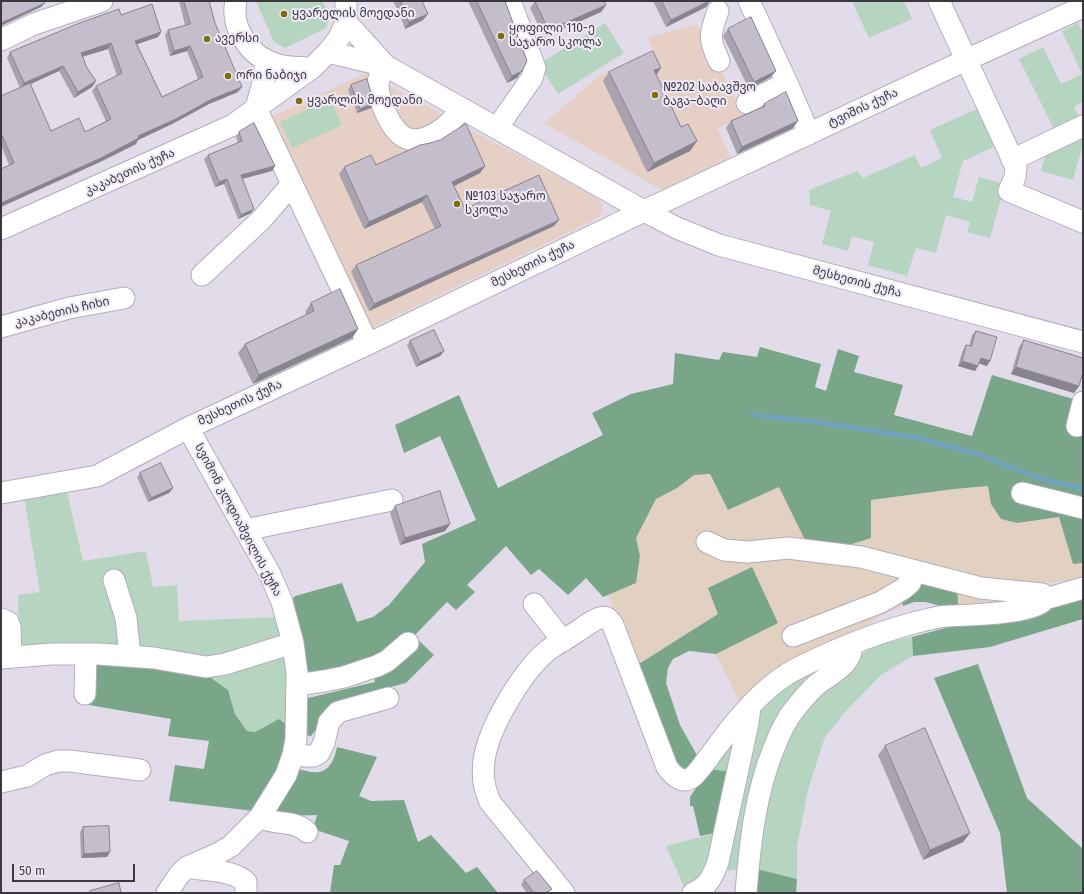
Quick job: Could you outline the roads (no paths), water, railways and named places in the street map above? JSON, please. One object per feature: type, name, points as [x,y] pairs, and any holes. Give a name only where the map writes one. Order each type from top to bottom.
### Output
[{"type":"street","points":[[1,40],[34,24],[102,1]]},
{"type":"street","points":[[235,2],[236,19],[240,34],[248,47],[266,60],[276,65],[312,68],[339,38],[346,22],[346,1]]},
{"type":"street","points":[[497,128],[532,78],[535,68],[510,1]]},
{"type":"street","points":[[719,61],[711,45],[715,6],[724,12],[749,1],[809,134]]},
{"type":"street","points":[[943,3],[966,60],[1016,168],[1010,191],[1083,222]]},
{"type":"street","name":"ტვიშის ქუჩა","points":[[644,211],[966,60],[1083,7]]},
{"type":"street","points":[[346,22],[386,66]]},
{"type":"street","points":[[328,52],[386,66],[644,211]]},
{"type":"street","points":[[266,60],[264,79],[256,108],[368,344]]},
{"type":"street","points":[[386,66],[379,76],[379,96],[386,113],[397,132],[405,138],[425,138],[437,132],[457,116],[461,108]]},
{"type":"street","name":"კაკაბეთის ქუჩა","points":[[1,229],[222,132],[264,104],[312,68]]},
{"type":"street","points":[[747,103],[787,83]]},
{"type":"street","points":[[1012,160],[1083,126]]},
{"type":"street","points":[[202,275],[262,219],[292,184]]},
{"type":"street","name":"მესხეთის ქუჩა","points":[[1,493],[97,476],[188,428],[368,344],[644,211],[677,228],[719,245],[1083,342]]},
{"type":"street","name":"კაკაბეთის ჩიხი","points":[[1,328],[69,308],[124,298]]},
{"type":"street","points":[[1077,426],[1083,402]]},
{"type":"street","name":"სვიმონ კლდიაშვილის ქუჩა","points":[[167,893],[178,875],[187,868],[231,846],[260,817],[286,775],[293,755],[296,739],[297,673],[293,643],[282,602],[270,574],[188,428]]},
{"type":"street","points":[[1022,493],[1083,508]]},
{"type":"street","points":[[245,530],[392,500]]},
{"type":"street","points":[[707,542],[724,550],[748,552],[788,548],[861,557],[981,588],[1042,594],[1045,599]]},
{"type":"street","points":[[794,636],[881,602],[910,583],[915,571]]},
{"type":"street","points":[[114,580],[126,618],[130,656]]},
{"type":"street","points":[[564,893],[490,802],[484,785],[484,760],[490,738],[505,706],[527,672],[547,651],[592,621],[601,617],[607,618],[613,625],[667,767],[671,773],[679,779],[685,780],[692,778],[719,742],[750,707],[776,682],[796,669],[851,644],[905,626],[942,616],[1018,610],[1037,606],[1043,603],[1045,599],[1083,588]]},
{"type":"street","points":[[534,604],[562,641]]},
{"type":"street","points":[[1,619],[8,622],[10,627],[6,658],[52,654],[86,654],[130,656],[206,666],[225,664],[293,643]]},
{"type":"street","points":[[297,685],[337,678],[377,666],[387,661],[408,643]]},
{"type":"street","points":[[746,893],[752,830],[757,805],[770,759],[780,734],[793,711],[814,687],[845,664],[852,651],[851,644]]},
{"type":"street","points":[[86,654],[86,694]]},
{"type":"street","points":[[293,755],[314,756],[319,753],[324,743],[329,722],[338,712],[388,698]]},
{"type":"street","points":[[693,893],[707,885],[713,876],[718,862],[748,723],[750,707]]},
{"type":"street","points":[[1,782],[27,776],[58,761],[70,761],[140,770]]},
{"type":"street","points":[[260,817],[264,820],[296,825],[307,832]]},
{"type":"street","points":[[187,868],[230,873],[240,877],[246,882],[246,893]]},
{"type":"waterway","points":[[753,415],[817,422],[919,438],[980,455],[1036,477],[1083,489]]},
{"type":"place","name":"ყვარელის მოედანი","points":[[284,14]]},
{"type":"place","name":"ყოფილი 110-ე საჯარო სკოლა","points":[[501,36]]},
{"type":"place","name":"ავერსი","points":[[207,39]]},
{"type":"place","name":"ორი ნაბიჯი","points":[[228,76]]},
{"type":"place","name":"№202 საბავშვო ბაგა–ბაღი","points":[[655,95]]},
{"type":"place","name":"ყვარლის მოედანი","points":[[299,101]]},
{"type":"place","name":"№103 საჯარო სკოლა","points":[[457,204]]}]
